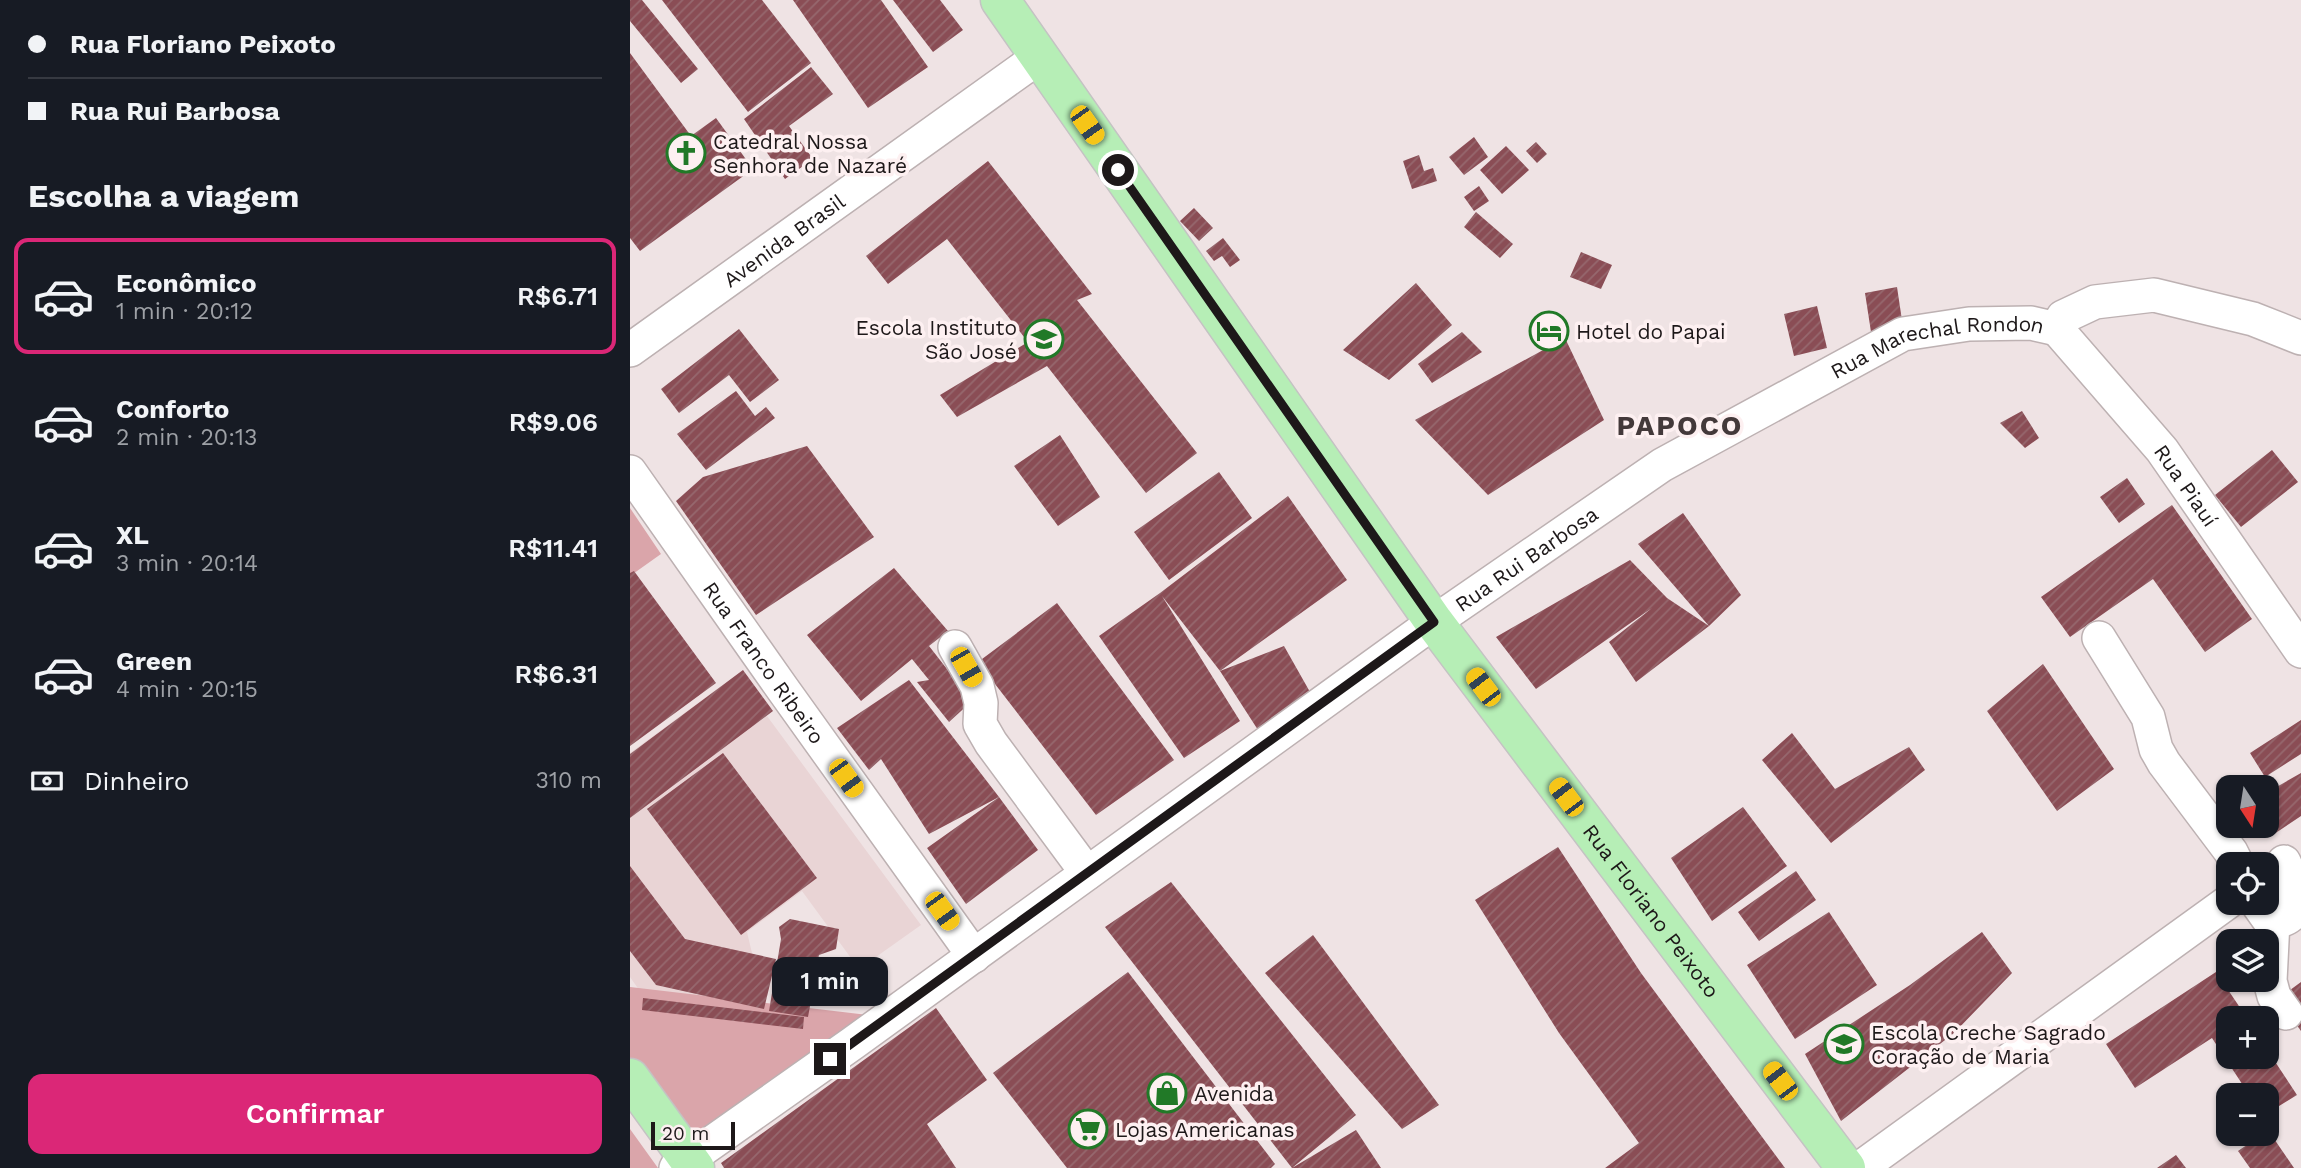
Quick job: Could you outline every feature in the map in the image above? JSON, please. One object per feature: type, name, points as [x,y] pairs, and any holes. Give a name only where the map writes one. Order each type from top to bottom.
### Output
[{"type":"main road","name":"Rua Floriano Peixoto","points":[[1000,0],[1434,622],[1846,1168]]},
{"type":"main road","points":[[630,1078],[687,1165]]},
{"type":"street","name":"Avenida Brasil","points":[[630,350],[1039,57]]},
{"type":"street","name":"Rua Marechal Rondon","points":[[1662,465],[1903,334],[1969,324],[2031,323],[2057,329],[2063,317],[2095,302],[2154,295],[2253,319],[2301,338]]},
{"type":"street","name":"Rua Piauí","points":[[2057,329],[2162,450],[2301,651]]},
{"type":"street","name":"Rua Rui Barbosa","points":[[687,1165],[1434,622],[1662,465]]},
{"type":"street","name":"Rua Franco Ribeiro","points":[[630,472],[974,956]]},
{"type":"street","points":[[2099,638],[2148,716],[2156,749],[2164,764],[2231,852]]},
{"type":"street","points":[[955,647],[977,686],[981,703],[980,724],[1087,873]]},
{"type":"street","points":[[2269,915],[2278,922],[2288,918],[2299,902],[2284,862]]},
{"type":"street","points":[[1860,1168],[2216,911]]},
{"type":"street","points":[[2265,915],[2270,981],[2274,996],[2286,1013]]},
{"type":"shaded area","points":[[630,508],[661,554],[630,576]]},
{"type":"shaded area","points":[[721,686],[751,727],[767,716],[921,925],[859,969],[802,891],[747,932],[756,970],[750,1009],[642,994],[630,977],[630,753]]},
{"type":"shaded area","points":[[630,987],[885,1017],[699,1142],[630,1058]]},
{"type":"shaded area","points":[[630,1129],[658,1168],[630,1168]]},
{"type":"building","points":[[630,0],[642,0],[698,69],[681,83],[630,21]]},
{"type":"building","points":[[662,0],[762,0],[811,63],[748,112]]},
{"type":"building","points":[[793,0],[881,0],[928,67],[868,108]]},
{"type":"building","points":[[893,0],[940,0],[963,30],[933,52]]},
{"type":"building","name":"Catedral Nossa Senhora de Nazaré","points":[[630,53],[691,136],[716,118],[753,169],[640,251],[630,238]]},
{"type":"building","points":[[811,67],[833,94],[789,126],[813,159],[785,179],[744,119]]},
{"type":"building","points":[[1474,137],[1488,157],[1464,175],[1449,157]]},
{"type":"building","points":[[1536,142],[1547,154],[1537,163],[1526,151]]},
{"type":"building","points":[[1506,146],[1529,170],[1502,194],[1480,170]]},
{"type":"building","points":[[1419,155],[1424,171],[1433,168],[1437,181],[1412,189],[1403,161]]},
{"type":"building","points":[[988,161],[1092,294],[1077,300],[1197,453],[1146,493],[1047,366],[957,417],[940,395],[1028,342],[947,239],[888,284],[866,256]]},
{"type":"building","points":[[1479,186],[1489,201],[1474,211],[1464,197]]},
{"type":"building","points":[[1194,208],[1213,228],[1199,241],[1180,221]]},
{"type":"building","points":[[1476,212],[1513,244],[1500,258],[1464,227]]},
{"type":"building","points":[[1223,238],[1240,260],[1230,267],[1222,256],[1214,261],[1206,251]]},
{"type":"building","points":[[1581,252],[1612,265],[1601,289],[1570,277]]},
{"type":"building","points":[[1416,283],[1452,325],[1389,380],[1343,350]]},
{"type":"building","points":[[1897,287],[1903,327],[1871,332],[1865,293]]},
{"type":"building","points":[[1817,306],[1827,348],[1794,356],[1784,314]]},
{"type":"building","points":[[739,329],[779,380],[750,402],[729,375],[679,413],[661,389]]},
{"type":"building","points":[[1462,332],[1482,352],[1432,383],[1418,364]]},
{"type":"building","points":[[1565,338],[1604,420],[1488,495],[1415,420]]},
{"type":"building","points":[[736,391],[755,416],[766,407],[775,418],[706,470],[677,434]]},
{"type":"building","points":[[2022,411],[2039,438],[2025,448],[2000,423]]},
{"type":"building","points":[[1060,435],[1100,497],[1058,526],[1014,466]]},
{"type":"building","points":[[807,446],[874,537],[756,615],[676,501],[703,477]]},
{"type":"building","points":[[2272,450],[2298,482],[2241,527],[2215,495]]},
{"type":"building","points":[[1219,472],[1252,518],[1169,580],[1134,532]]},
{"type":"building","points":[[2127,478],[2145,504],[2119,523],[2100,497]]},
{"type":"building","points":[[1288,496],[1347,580],[1220,671],[1162,596],[1240,721],[1184,758],[1099,636]]},
{"type":"building","points":[[2172,505],[2252,619],[2205,652],[2153,579],[2070,637],[2041,597]]},
{"type":"building","points":[[1683,513],[1741,595],[1709,626],[1638,544]]},
{"type":"building","points":[[1630,560],[1667,598],[1709,626],[1636,682],[1609,642],[1652,608],[1536,689],[1496,637]]},
{"type":"building","points":[[894,568],[948,631],[929,646],[972,701],[949,722],[917,682],[929,680],[912,659],[861,701],[807,635]]},
{"type":"building","points":[[634,571],[716,683],[630,746],[630,573]]},
{"type":"building","points":[[1057,603],[1174,760],[1096,815],[978,662]]},
{"type":"building","points":[[1284,646],[1310,692],[1258,730],[1220,671]]},
{"type":"building","points":[[2043,664],[2114,769],[2057,811],[1987,711]]},
{"type":"building","points":[[743,670],[773,711],[630,818],[630,754]]},
{"type":"building","points":[[909,680],[999,797],[929,834],[881,759],[869,770],[837,728]]},
{"type":"building","points":[[2301,720],[2301,754],[2268,775],[2264,775],[2250,753]]},
{"type":"building","points":[[1792,733],[1835,789],[1909,747],[1925,770],[1831,843],[1762,760]]},
{"type":"building","points":[[723,753],[817,878],[741,935],[647,809]]},
{"type":"building","points":[[2301,773],[2301,816],[2279,831],[2279,786]]},
{"type":"building","points":[[999,797],[1038,850],[966,904],[927,848]]},
{"type":"building","points":[[1743,807],[1787,866],[1712,921],[1671,858]]},
{"type":"building","points":[[1558,847],[1641,973],[1785,1168],[1605,1168],[1639,1143],[1559,1033],[1475,900]]},
{"type":"building","points":[[630,866],[685,939],[776,959],[764,1009],[656,985],[630,951]]},
{"type":"building","points":[[1796,871],[1816,900],[1759,941],[1738,912]]},
{"type":"building","points":[[1171,882],[1356,1115],[1292,1168],[1105,927]]},
{"type":"building","points":[[1829,912],[1877,985],[1795,1039],[1747,965]]},
{"type":"building","points":[[790,919],[839,929],[836,949],[819,955],[814,977],[828,980],[825,997],[812,995],[808,1017],[769,1011],[781,939],[779,927]]},
{"type":"building","points":[[1982,932],[2012,973],[1954,1033],[1841,1121],[1805,1054],[1910,985]]},
{"type":"building","points":[[1313,935],[1439,1105],[1402,1129],[1265,973]]},
{"type":"building","points":[[1128,972],[1275,1164],[1271,1168],[1067,1168],[993,1073]]},
{"type":"building","points":[[2216,972],[2216,992],[2229,992],[2239,1006],[2216,1006],[2216,1044],[2212,1038],[2135,1088],[2106,1044]]},
{"type":"building","points":[[2301,982],[2301,1031],[2278,999]]},
{"type":"building","points":[[643,998],[804,1017],[803,1029],[642,1010]]},
{"type":"building","points":[[936,1008],[987,1080],[927,1124],[956,1168],[724,1168],[721,1163]]},
{"type":"building","points":[[2279,1068],[2297,1095],[2279,1106],[2279,1083],[2241,1083],[2232,1069]]},
{"type":"building","points":[[1356,1130],[1381,1168],[1292,1168]]},
{"type":"building","points":[[2245,1146],[2279,1146],[2294,1168],[2250,1168],[2238,1151]]},
{"type":"building","points":[[2176,1155],[2186,1168],[2157,1168]]},
{"type":"place","name":"Catedral Nossa Senhora de Nazaré","points":[[686,153]]},
{"type":"place","name":"Hotel do Papai","points":[[1549,331]]},
{"type":"place","name":"Escola Instituto São José","points":[[1044,339]]},
{"type":"place","name":"Escola Creche Sagrado Coração de Maria","points":[[1844,1044]]},
{"type":"place","name":"Avenida","points":[[1167,1093]]},
{"type":"place","name":"Lojas Americanas","points":[[1088,1129]]},
{"type":"district","name":"PAPOCO","points":[[1680,425]]},
{"type":"route","points":[[830,1059],[1434,622],[1118,170]]}]
